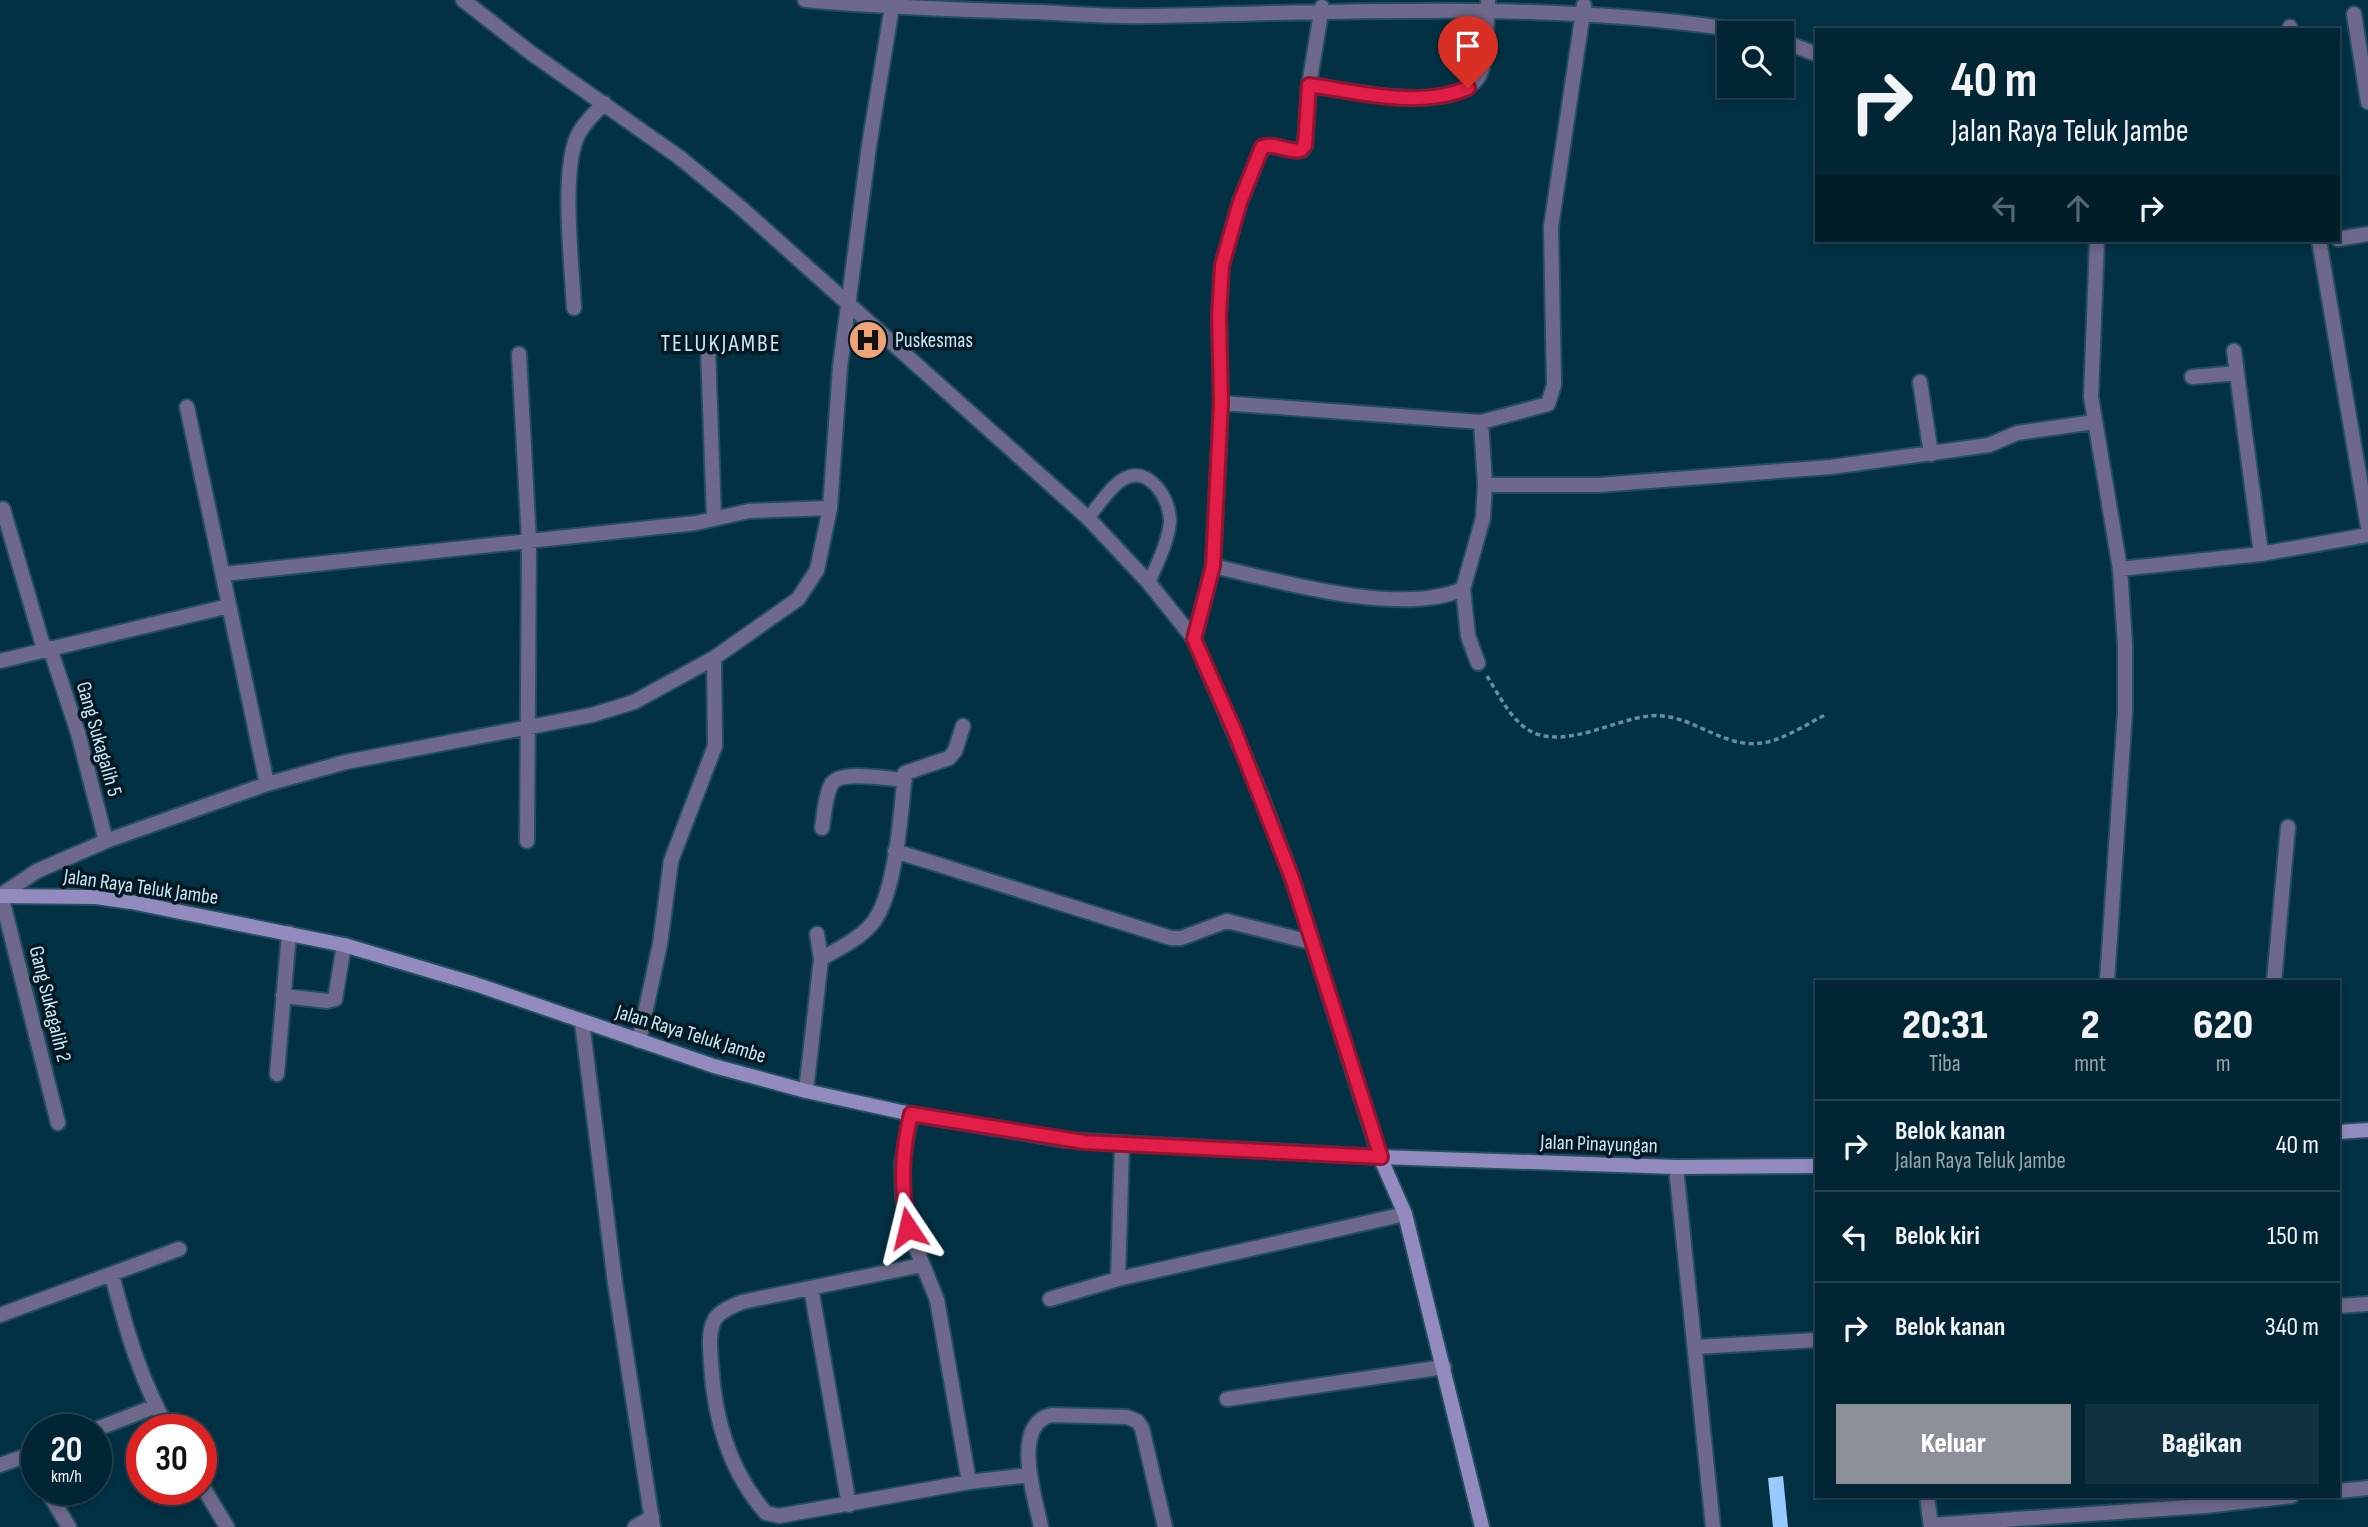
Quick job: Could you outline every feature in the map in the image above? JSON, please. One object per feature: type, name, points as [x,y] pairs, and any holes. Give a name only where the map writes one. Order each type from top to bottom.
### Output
[{"type":"main road","name":"Jalan Raya Teluk Jambe","points":[[1,895],[96,897],[344,945],[475,984],[714,1066],[806,1091],[911,1114],[1066,1140],[1381,1157]]},
{"type":"main road","points":[[2340,1132],[2368,1130]]},
{"type":"main road","name":"Jalan Pinayungan","points":[[1381,1157],[1676,1167],[1815,1166]]},
{"type":"main road","points":[[1381,1157],[1405,1214],[1482,1527]]},
{"type":"street","points":[[463,0],[531,53],[679,157],[850,304],[1088,519],[1149,583],[1194,639],[1260,793],[1292,878],[1310,942],[1381,1157]]},
{"type":"street","points":[[805,0],[1147,16],[1488,2],[1646,9],[1717,21]]},
{"type":"street","points":[[1147,16],[1153,0]]},
{"type":"street","points":[[1309,85],[1401,97],[1438,97],[1468,88],[1481,75],[1488,2]]},
{"type":"street","points":[[1,895],[37,871],[106,841],[267,784],[346,762],[592,715],[634,702],[714,658],[797,599],[817,570],[830,508],[834,425],[867,158],[892,4]]},
{"type":"street","points":[[1221,403],[1481,422],[1548,404],[1552,398],[1550,227],[1584,5]]},
{"type":"street","points":[[1194,639],[1213,566],[1221,403],[1219,315],[1222,265],[1240,202],[1262,147],[1269,144],[1295,151],[1301,150],[1305,145],[1309,85],[1322,7]]},
{"type":"street","points":[[2354,14],[2368,102]]},
{"type":"street","points":[[1794,46],[1815,54]]},
{"type":"street","points":[[574,308],[569,188],[573,151],[579,133],[604,103]]},
{"type":"street","points":[[2340,238],[2368,234]]},
{"type":"street","points":[[2096,242],[2091,397],[2120,569],[2125,712],[2107,980]]},
{"type":"street","points":[[2328,242],[2368,527]]},
{"type":"street","points":[[708,349],[714,518]]},
{"type":"street","points":[[2234,351],[2261,554]]},
{"type":"street","points":[[519,354],[529,541],[527,841]]},
{"type":"street","points":[[2192,377],[2237,373]]},
{"type":"street","points":[[1920,382],[1931,454]]},
{"type":"street","points":[[187,407],[267,784]]},
{"type":"street","points":[[1478,663],[1468,636],[1463,589],[1482,518],[1485,485],[1481,422]]},
{"type":"street","points":[[1485,485],[1598,485],[1682,480],[1931,454],[1989,445],[2017,433],[2094,422]]},
{"type":"street","points":[[223,574],[696,523],[749,511],[830,508]]},
{"type":"street","name":"Gang Sukagalih 5","points":[[3,509],[47,649],[78,733],[106,841]]},
{"type":"street","points":[[2120,569],[2261,554],[2368,535]]},
{"type":"street","points":[[1213,566],[1357,596],[1427,600],[1463,589]]},
{"type":"street","points":[[0,661],[229,606]]},
{"type":"street","points":[[639,1041],[660,944],[671,861],[715,746],[714,658]]},
{"type":"street","points":[[821,959],[872,925],[884,904],[905,780],[909,771],[929,767],[949,758],[963,726]]},
{"type":"street","points":[[822,828],[831,784],[838,778],[854,776],[905,780]]},
{"type":"street","points":[[2274,980],[2288,827]]},
{"type":"street","points":[[895,851],[1171,938],[1181,938],[1227,921],[1310,942]]},
{"type":"street","name":"Gang Sukagalih 2","points":[[1,895],[58,1124]]},
{"type":"street","points":[[277,1074],[289,933]]},
{"type":"street","points":[[806,1091],[821,959],[817,934]]},
{"type":"street","points":[[283,996],[327,1001],[335,999],[344,945]]},
{"type":"street","points":[[582,1022],[615,1283],[652,1522],[635,1527]]},
{"type":"street","points":[[911,1114],[902,1164],[903,1197],[908,1228],[937,1300],[969,1482]]},
{"type":"street","points":[[1118,1279],[1122,1145]]},
{"type":"street","points":[[1676,1167],[1713,1527]]},
{"type":"street","points":[[1050,1299],[1118,1279],[1405,1214]]},
{"type":"street","points":[[0,1315],[179,1249]]},
{"type":"street","points":[[922,1265],[742,1302],[719,1314],[713,1321],[710,1342],[713,1400],[726,1444],[766,1513],[779,1516],[969,1482],[1030,1475]]},
{"type":"street","points":[[112,1275],[135,1355],[160,1414]]},
{"type":"street","points":[[811,1288],[849,1505]]},
{"type":"street","points":[[2340,1306],[2368,1304]]},
{"type":"street","points":[[1696,1347],[1815,1340]]},
{"type":"street","points":[[1227,1399],[1444,1367]]},
{"type":"street","points":[[112,1423],[156,1406]]},
{"type":"street","points":[[1041,1527],[1030,1475],[1031,1435],[1034,1425],[1042,1418],[1127,1417],[1137,1421],[1142,1428],[1165,1527]]},
{"type":"street","points":[[0,1465],[21,1458]]},
{"type":"street","points":[[2340,1491],[2368,1488]]},
{"type":"street","points":[[1927,1498],[1931,1526],[2257,1498]]},
{"type":"street","points":[[56,1505],[69,1527]]},
{"type":"street","points":[[214,1505],[227,1527]]},
{"type":"lane","points":[[1088,519],[1116,483],[1129,475],[1148,478],[1159,489],[1170,518],[1168,537],[1149,583]]},
{"type":"path","points":[[1478,663],[1519,723],[1535,733],[1574,734],[1650,716],[1669,716],[1716,735],[1760,744],[1825,715]]},
{"type":"building","points":[[1783,1476],[1788,1527],[1773,1527],[1768,1478]]},
{"type":"place","name":"Puskesmas","points":[[868,340]]},
{"type":"district","name":"TELUKJAMBE","points":[[721,343]]},
{"type":"route","points":[[908,1228],[902,1164],[911,1114],[1084,1142],[1381,1157],[1310,942],[1292,878],[1227,712],[1194,639],[1213,566],[1221,403],[1219,315],[1222,265],[1240,202],[1262,147],[1269,144],[1295,151],[1301,150],[1305,145],[1309,85],[1401,97],[1438,97],[1468,88]]}]
